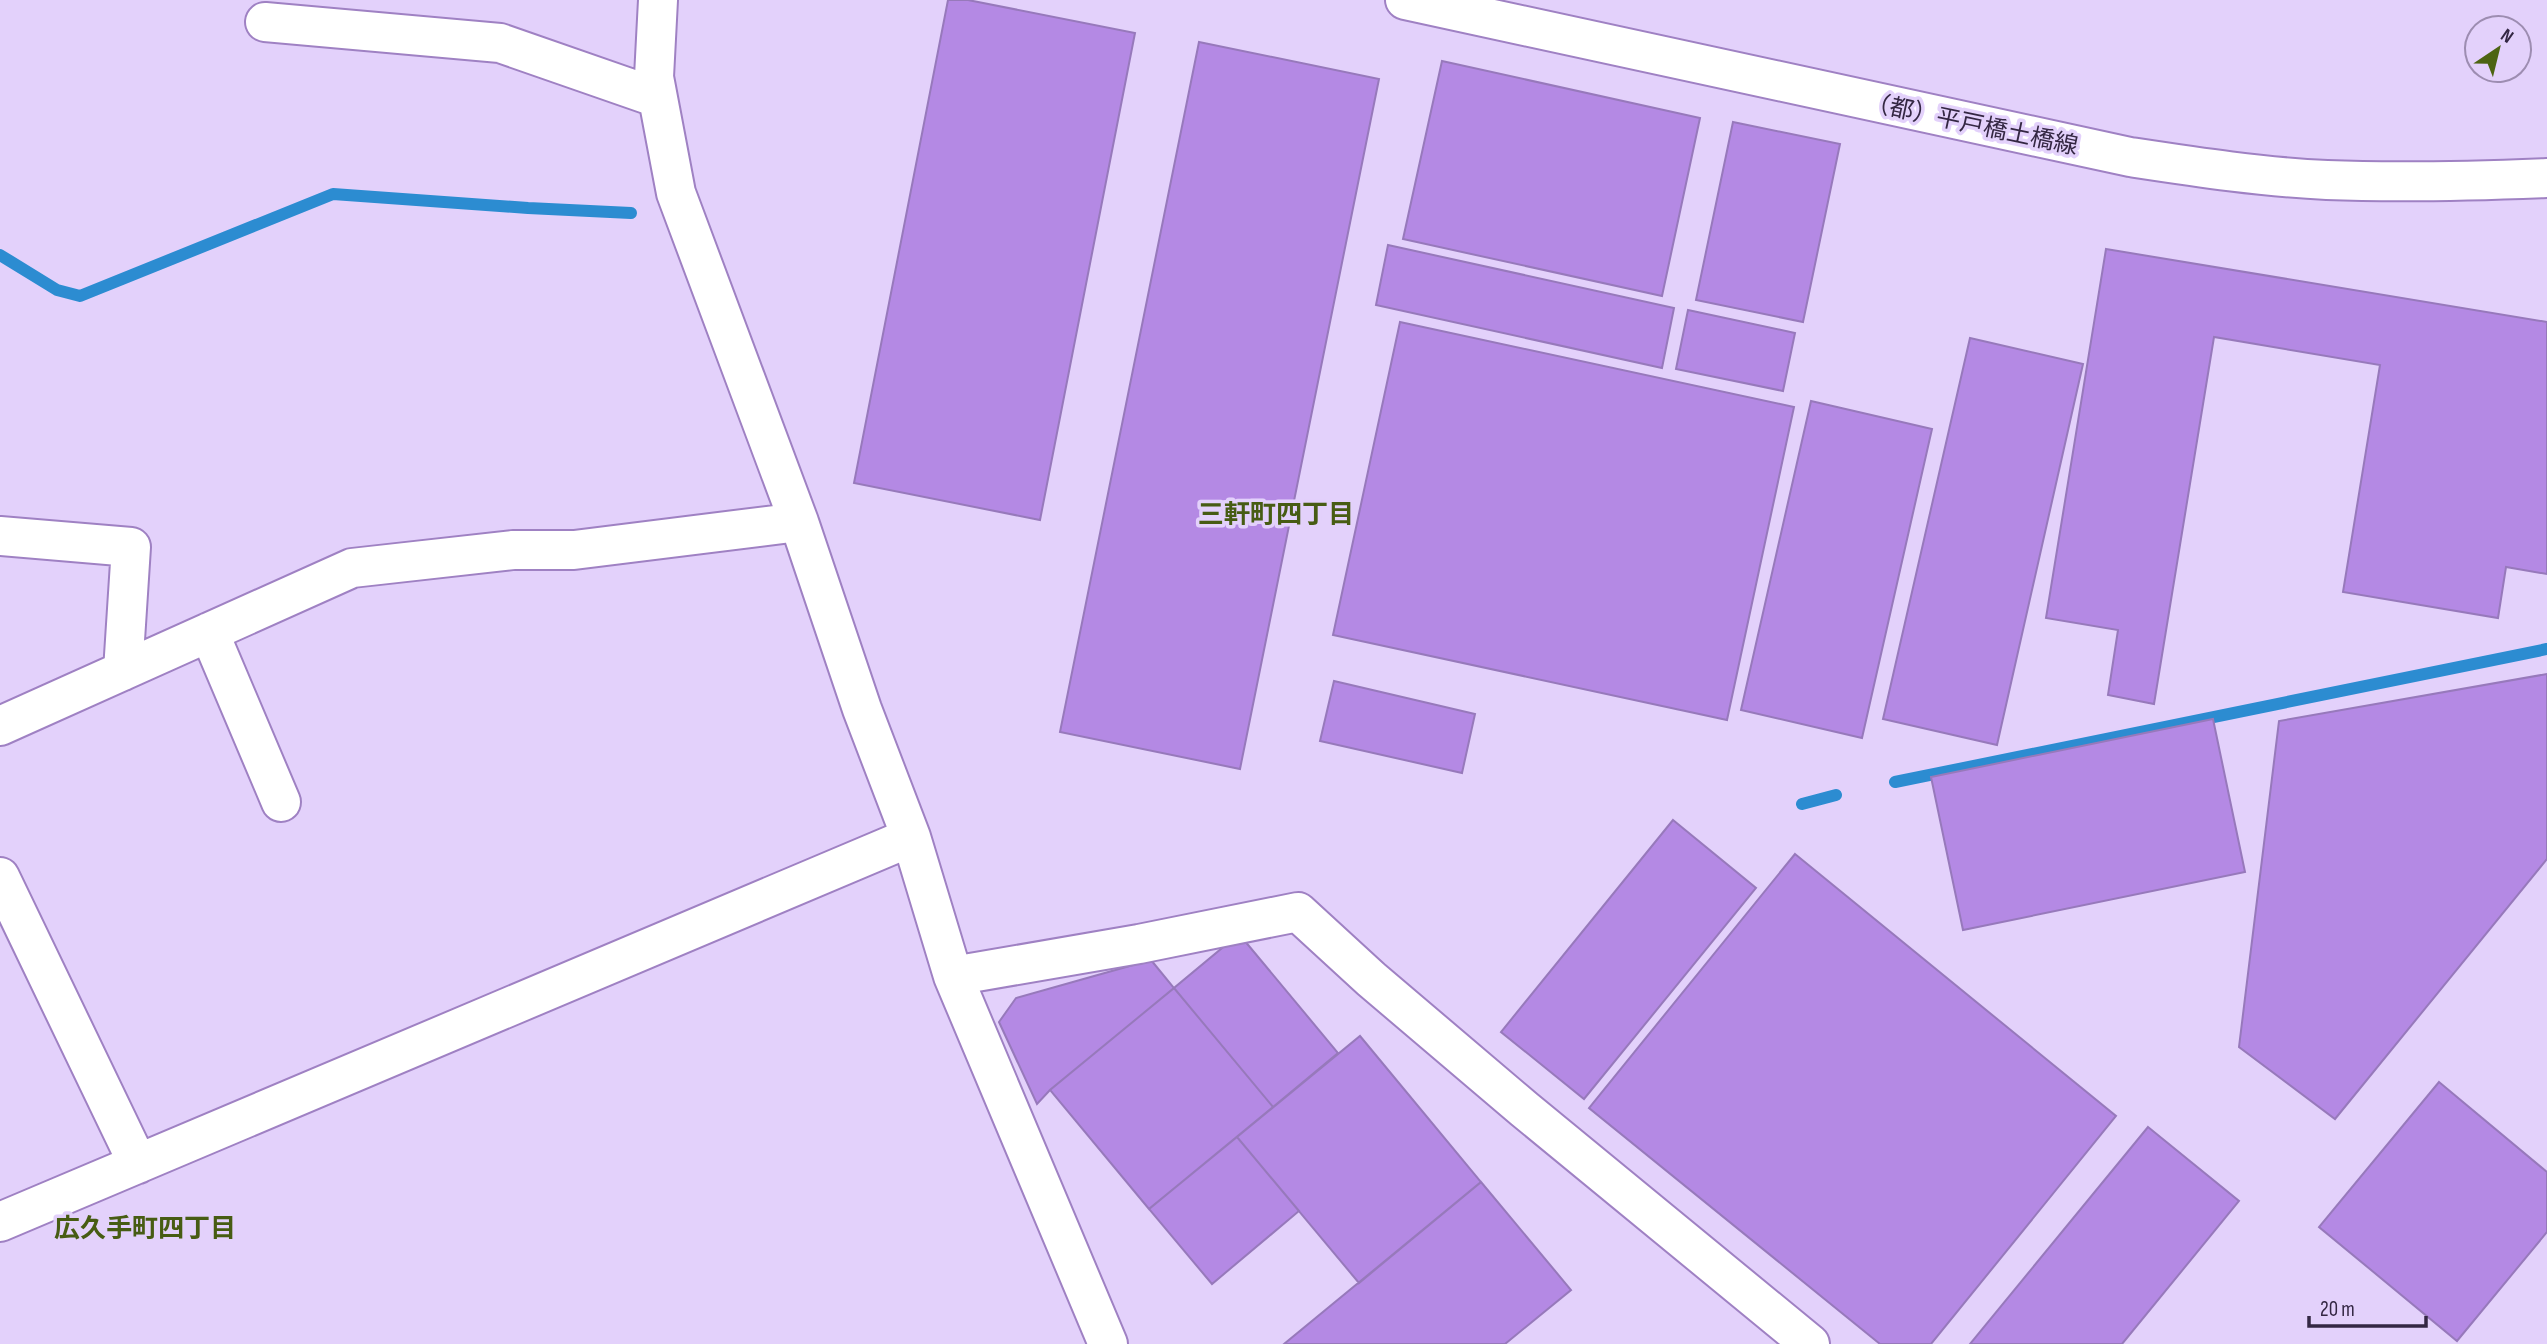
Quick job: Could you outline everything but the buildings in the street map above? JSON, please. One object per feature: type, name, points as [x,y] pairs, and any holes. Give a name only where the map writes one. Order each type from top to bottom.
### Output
[{"type":"street","points":[[659,0],[654,77],[676,192],[799,522],[862,709],[911,836],[953,976],[1108,1344]]},
{"type":"street","name":"（都）平戸橋土橋線","points":[[1405,0],[1664,58],[2143,159],[2227,172],[2325,180],[2427,182],[2547,178]]},
{"type":"street","points":[[265,22],[499,43],[658,98]]},
{"type":"street","points":[[0,726],[352,568],[513,550],[574,550],[799,522]]},
{"type":"street","points":[[0,536],[131,547],[123,671]]},
{"type":"street","points":[[209,632],[281,802]]},
{"type":"street","points":[[0,1222],[911,836]]},
{"type":"street","points":[[0,877],[138,1164]]},
{"type":"street","points":[[953,976],[1139,944],[1298,912],[1371,979],[1514,1101],[1810,1344]]},
{"type":"waterway","points":[[0,255],[57,290],[80,296],[333,194],[631,213]]},
{"type":"waterway","points":[[1895,782],[2547,649]]},
{"type":"waterway","points":[[1802,804],[1836,795]]},
{"type":"district","name":"三軒町四丁目","points":[[1276,514]]},
{"type":"district","name":"広久手町四丁目","points":[[145,1228]]}]
